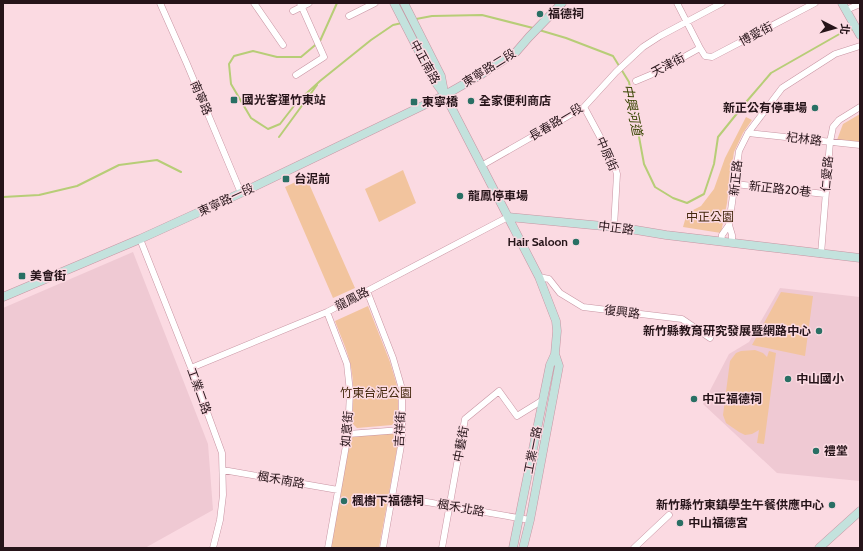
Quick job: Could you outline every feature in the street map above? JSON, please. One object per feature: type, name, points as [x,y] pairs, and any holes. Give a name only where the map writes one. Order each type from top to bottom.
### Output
[{"type":"street","name":"南寧路","points":[[160,3],[241,194]]},
{"type":"street","points":[[254,3],[283,45]]},
{"type":"street","points":[[293,11],[301,5],[309,3]]},
{"type":"street","points":[[349,16],[375,3]]},
{"type":"street","name":"中正南路","points":[[394,3],[433,79],[445,95]]},
{"type":"street","name":"中正南路","points":[[404,3],[441,76],[445,95]]},
{"type":"street","name":"東寧路二段","points":[[445,95],[482,74],[516,52],[529,36],[562,3]]},
{"type":"street","points":[[677,3],[700,48]]},
{"type":"street","name":"長春路一段","points":[[481,166],[584,107],[616,72],[643,46],[722,3]]},
{"type":"street","name":"博愛街","points":[[700,48],[705,56],[712,57],[815,3]]},
{"type":"street","points":[[860,4],[844,6],[860,35]]},
{"type":"street","points":[[296,75],[324,57],[301,5]]},
{"type":"street","name":"新正路","points":[[732,243],[732,235],[729,225],[739,151],[748,133],[782,88],[835,54],[860,46]]},
{"type":"street","name":"天津街","points":[[636,81],[655,73],[700,48]]},
{"type":"street","name":"東寧路一段","points":[[3,297],[140,240],[241,194],[445,95]]},
{"type":"street","points":[[445,95],[508,217]]},
{"type":"street","name":"中原街","points":[[584,107],[613,161],[617,174],[614,227]]},
{"type":"street","name":"仁愛路","points":[[821,254],[825,194],[830,142],[833,127],[838,120],[860,107]]},
{"type":"street","name":"杞林路","points":[[748,133],[860,146]]},
{"type":"street","name":"新正路20巷","points":[[735,184],[825,194]]},
{"type":"street","name":"中正路","points":[[508,217],[614,227],[720,242],[860,258]]},
{"type":"street","name":"工業一路","points":[[508,217],[539,277],[556,321],[557,331],[555,354],[550,365],[542,400],[520,519],[513,548]]},
{"type":"street","name":"龍鳳路","points":[[191,368],[327,312],[508,217]]},
{"type":"street","name":"新正路","points":[[720,242],[722,235],[729,225]]},
{"type":"street","name":"工業二路","points":[[140,240],[191,368],[222,453],[223,495],[220,520],[213,548]]},
{"type":"street","name":"復興路","points":[[539,277],[549,280],[560,293],[583,307],[682,319],[710,338]]},
{"type":"street","name":"吉祥街","points":[[367,291],[393,358],[402,389],[402,440],[383,548]]},
{"type":"street","name":"如意街","points":[[327,312],[347,364],[350,392],[348,434],[328,548]]},
{"type":"street","name":"工業一路","points":[[523,548],[530,520],[559,366],[555,354]]},
{"type":"street","name":"中藝街","points":[[442,548],[466,419],[499,391],[517,416],[542,400]]},
{"type":"street","points":[[348,434],[401,430]]},
{"type":"street","name":"楓禾南路","points":[[223,470],[338,490]]},
{"type":"street","name":"楓禾北路","points":[[392,496],[530,520]]},
{"type":"street","points":[[819,548],[860,511]]},
{"type":"street","points":[[634,548],[669,515]]},
{"type":"shaded area","points":[[133,252],[208,444],[213,510],[145,548],[3,548],[3,308]]},
{"type":"shaded area","name":"中山國小","points":[[780,288],[860,297],[860,481],[777,473],[703,404],[729,354],[749,342]]},
{"type":"green space","points":[[860,114],[860,142],[837,140],[843,124]]},
{"type":"green space","name":"中正公園","points":[[746,117],[752,120],[743,133],[734,152],[721,233],[683,227],[687,213],[701,206],[714,189],[725,158]]},
{"type":"green space","points":[[403,170],[416,203],[379,222],[365,189]]},
{"type":"green space","points":[[306,177],[355,288],[333,298],[285,187]]},
{"type":"green space","points":[[781,292],[813,296],[805,356],[752,345]]},
{"type":"green space","name":"竹東台泥公園","points":[[368,306],[390,362],[398,389],[398,418],[392,425],[357,428],[352,423],[352,370],[335,321]]},
{"type":"green space","points":[[755,350],[763,353],[767,357],[769,351],[776,353],[764,444],[757,443],[759,430],[752,434],[745,435],[726,423],[723,415],[730,361],[736,353]]},
{"type":"green space","points":[[400,432],[379,548],[331,548],[350,437]]},
{"type":"waterway","points":[[337,3],[320,41],[301,57],[277,57],[253,51],[234,56],[229,64],[231,84],[251,118],[268,129],[280,124],[297,102],[320,81],[371,40],[393,25],[402,23]]},
{"type":"waterway","name":"中興河道","points":[[416,19],[432,16],[482,15],[533,28]]},
{"type":"waterway","name":"中興河道","points":[[539,30],[566,38],[613,56],[629,82],[644,164],[655,187],[673,198],[687,203],[704,194],[714,164],[718,137],[771,73],[843,32],[853,29]]},
{"type":"waterway","points":[[279,137],[317,85]]},
{"type":"waterway","points":[[3,197],[39,195],[77,186],[119,165],[157,160],[181,172]]},
{"type":"place","name":"福德祠","points":[[540,14]]},
{"type":"place","name":"國光客運竹東站","points":[[234,100]]},
{"type":"place","name":"全家便利商店","points":[[471,101]]},
{"type":"place","name":"東寧橋","points":[[414,102]]},
{"type":"place","name":"新正公有停車場","points":[[815,108]]},
{"type":"place","name":"台泥前","points":[[286,179]]},
{"type":"place","name":"龍鳳停車場","points":[[460,196]]},
{"type":"place","name":"Hair Saloon","points":[[576,242]]},
{"type":"place","name":"美會街","points":[[22,276]]},
{"type":"place","name":"新竹縣教育研究發展暨網路中心","points":[[819,331]]},
{"type":"place","name":"中山國小","points":[[788,379]]},
{"type":"place","name":"中正福德祠","points":[[694,399]]},
{"type":"place","name":"禮堂","points":[[816,451]]},
{"type":"place","name":"楓樹下福德祠","points":[[344,501]]},
{"type":"place","name":"新竹縣竹東鎮學生午餐供應中心","points":[[832,505]]},
{"type":"place","name":"中山福德宮","points":[[680,523]]}]
